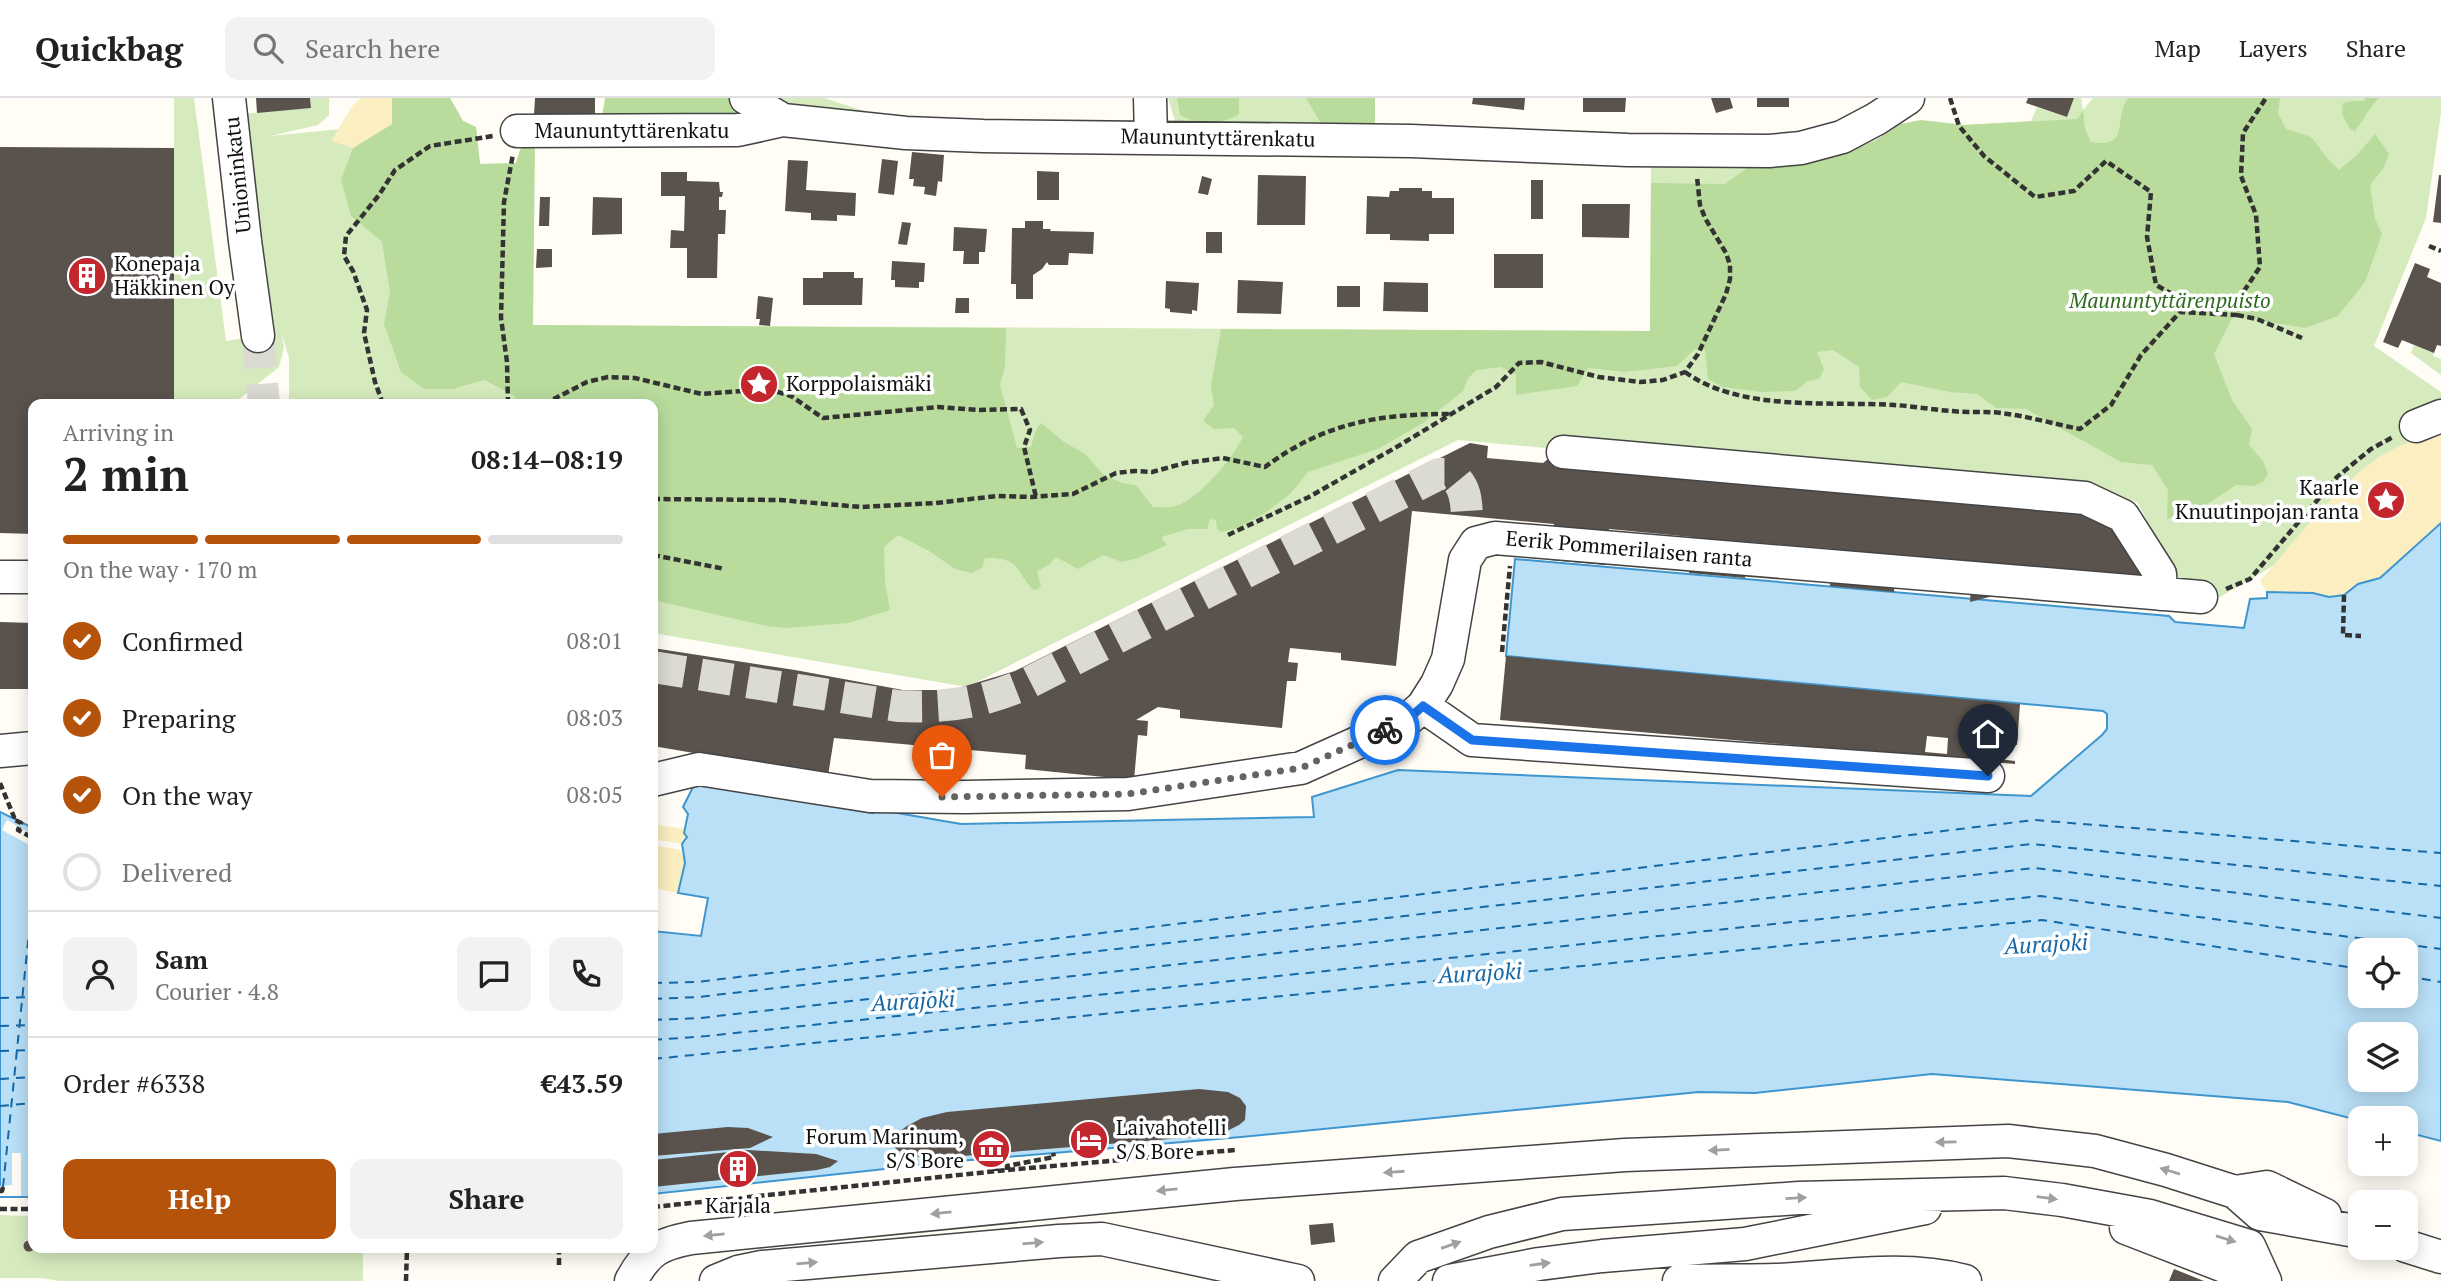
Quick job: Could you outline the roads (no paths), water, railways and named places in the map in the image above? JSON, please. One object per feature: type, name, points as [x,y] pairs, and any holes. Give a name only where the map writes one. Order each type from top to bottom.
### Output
[{"type":"street","name":"Unioninkatu","points":[[229,98],[258,336]]},
{"type":"street","points":[[746,98],[783,120]]},
{"type":"street","points":[[1150,98],[1151,136]]},
{"type":"street","name":"Maununtyttärenkatu","points":[[517,131],[738,130],[783,120],[919,133],[983,136],[1151,136],[1410,141],[1695,151],[1769,150],[1822,144],[1859,129],[1908,98]]},
{"type":"street","points":[[1563,452],[2085,498],[2123,516],[2160,574],[2161,594]]},
{"type":"street","name":"Eerik Pommerilaisen ranta","points":[[658,779],[699,769],[870,796],[965,797],[1128,794],[1301,768],[1406,721],[1423,706],[1448,659],[1471,529],[1495,538],[2201,597]]},
{"type":"street","points":[[0,577],[28,577]]},
{"type":"street","points":[[1423,706],[1472,740],[1988,776]]},
{"type":"street","points":[[0,751],[28,748]]},
{"type":"street","points":[[658,1248],[668,1242],[691,1238],[1236,1184],[1625,1155],[1803,1146],[2008,1141],[2095,1151],[2235,1192],[2260,1214],[2348,1229]]},
{"type":"street","points":[[1394,1281],[1418,1257],[1489,1232],[1562,1213],[1937,1192],[2004,1193],[2150,1216],[2249,1247],[2265,1281]]},
{"type":"street","points":[[1449,1281],[1539,1264],[1602,1256],[1745,1244],[2004,1193]]},
{"type":"street","points":[[2089,1205],[2115,1224],[2242,1273],[2247,1281]]},
{"type":"street","points":[[716,1281],[738,1272],[762,1267],[1102,1239],[1298,1281]]},
{"type":"street","points":[[2418,1250],[2441,1257]]},
{"type":"street","points":[[631,1281],[639,1266],[651,1253]]},
{"type":"street","points":[[1679,1281],[1776,1280],[1886,1271],[1965,1281]]},
{"type":"water","name":"Aurajoki","points":[[2441,523],[2441,1141],[2418,1135],[2418,1106],[2348,1106],[2348,1118],[2288,1102],[1932,1074],[1755,1093],[1699,1092],[1241,1137],[959,1161],[658,1193],[658,932],[701,936],[708,898],[678,893],[685,863],[682,844],[687,837],[684,833],[688,814],[683,807],[695,783],[873,813],[874,809],[961,824],[1314,817],[1312,797],[1398,770],[2031,796],[2102,735],[2107,729],[2107,714],[2103,711],[1506,656],[1515,559],[2169,616],[2175,622],[2244,628],[2250,599],[2267,598],[2267,592],[2313,593],[2329,597],[2344,595],[2358,584],[2380,578]]},
{"type":"water","points":[[0,812],[28,826],[28,1197],[0,1197]]},
{"type":"tunnel","points":[[258,336],[264,399]]},
{"type":"tunnel","points":[[658,668],[898,706],[964,703],[1028,683],[1439,474],[1450,474],[1462,487],[1467,516]]},
{"type":"place","name":"Konepaja Häkkinen Oy","points":[[87,276]]},
{"type":"place","name":"Korppolaismäki","points":[[759,384]]},
{"type":"place","name":"Kaarle Knuutinpojan ranta","points":[[2386,500]]},
{"type":"place","name":"Laivahotelli S/S Bore","points":[[1089,1140]]},
{"type":"place","name":"Forum Marinum, S/S Bore","points":[[991,1149]]},
{"type":"place","name":"Karjala","points":[[738,1169]]},
{"type":"park label","name":"Maununtyttärenpuisto","points":[[2170,301]]}]
